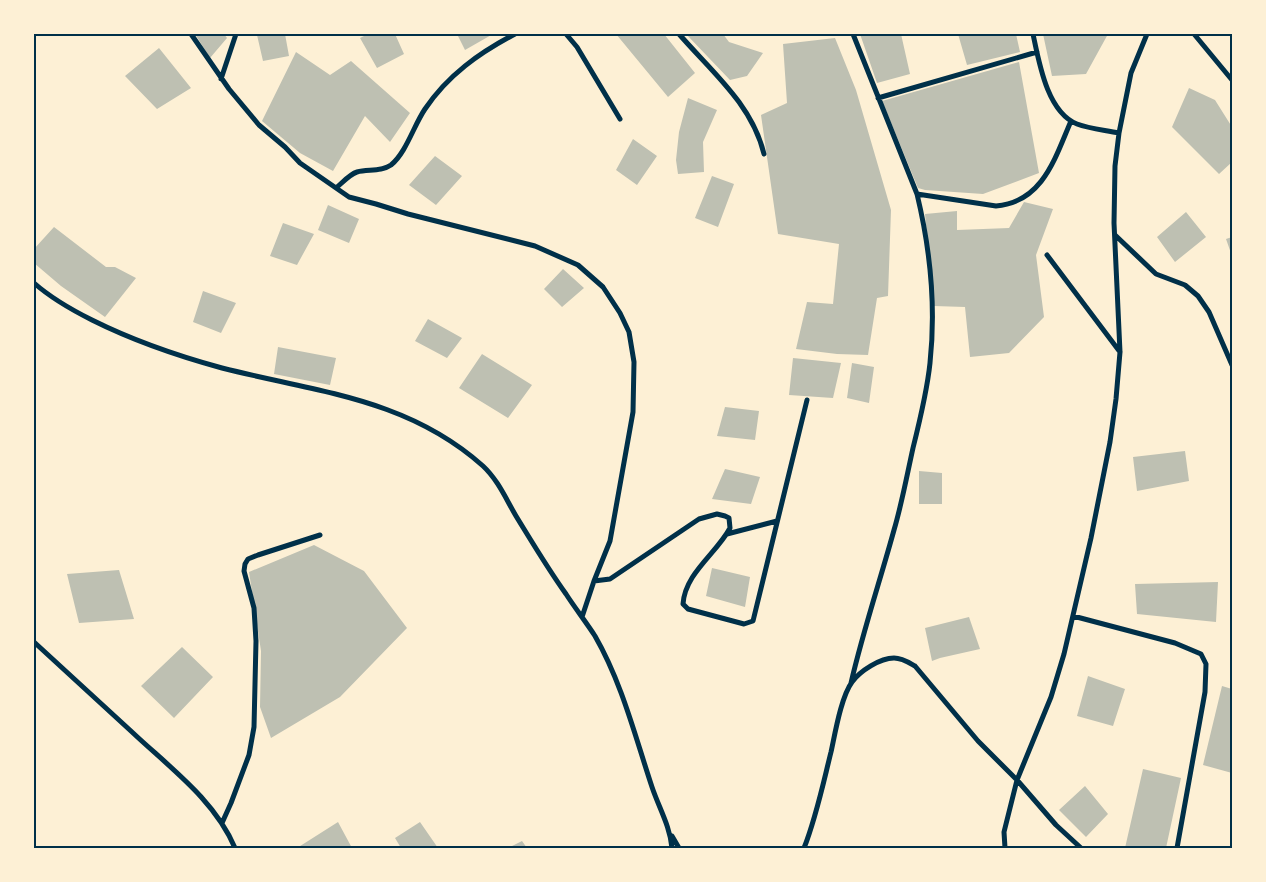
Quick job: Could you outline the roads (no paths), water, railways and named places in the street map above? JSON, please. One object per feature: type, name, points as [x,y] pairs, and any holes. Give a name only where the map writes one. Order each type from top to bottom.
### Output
[{"type":"street","points":[[191,34],[221,79],[259,125],[285,147],[300,163],[349,197],[535,246],[578,265],[603,287],[616,306],[629,332],[634,362],[633,412],[610,541],[582,617]]},
{"type":"street","points":[[221,79],[236,34]]},
{"type":"street","points":[[336,188],[356,172],[390,166],[401,152],[424,109],[449,78],[477,55],[515,34]]},
{"type":"street","points":[[566,34],[577,47],[620,119]]},
{"type":"street","points":[[679,34],[731,90],[751,121],[762,144],[764,154]]},
{"type":"street","points":[[804,848],[824,782],[840,712],[851,683],[901,504],[926,388],[932,334],[932,302],[925,236],[917,194],[854,34]]},
{"type":"street","points":[[1033,34],[1053,101],[1064,115],[1082,126],[1119,133]]},
{"type":"street","points":[[1005,848],[1004,832],[1017,780],[1051,698],[1073,616],[1110,442],[1120,352],[1114,197],[1119,133],[1131,74],[1147,34]]},
{"type":"street","points":[[1194,34],[1232,80]]},
{"type":"street","points":[[878,98],[1037,52]]},
{"type":"street","points":[[917,194],[996,206],[1018,202],[1037,187],[1046,176],[1071,121]]},
{"type":"street","points":[[1115,235],[1156,274],[1185,285],[1198,296],[1218,330],[1232,366]]},
{"type":"street","points":[[1047,255],[1120,352]]},
{"type":"street","points":[[34,283],[73,310],[114,331],[179,356],[223,368],[341,394],[379,406],[419,423],[446,438],[484,467],[499,485],[548,569],[594,636],[613,674],[653,791],[679,848]]},
{"type":"street","points":[[594,581],[614,577],[704,518],[718,514],[729,518],[730,528],[701,564],[688,588],[683,604],[688,609],[738,622],[748,624],[753,621],[764,569],[807,400]]},
{"type":"street","points":[[727,534],[777,521]]},
{"type":"street","points":[[222,823],[232,802],[249,755],[254,727],[256,641],[254,608],[244,571],[244,564],[258,555],[320,535]]},
{"type":"street","points":[[1073,616],[1175,643],[1201,654],[1206,664],[1205,692],[1176,848]]},
{"type":"street","points":[[34,642],[177,772],[222,823],[235,848]]},
{"type":"street","points":[[851,683],[880,661],[895,658],[905,660],[915,666],[978,740],[1017,780],[1056,825],[1081,848]]},
{"type":"street","points":[[671,834],[672,848]]}]
